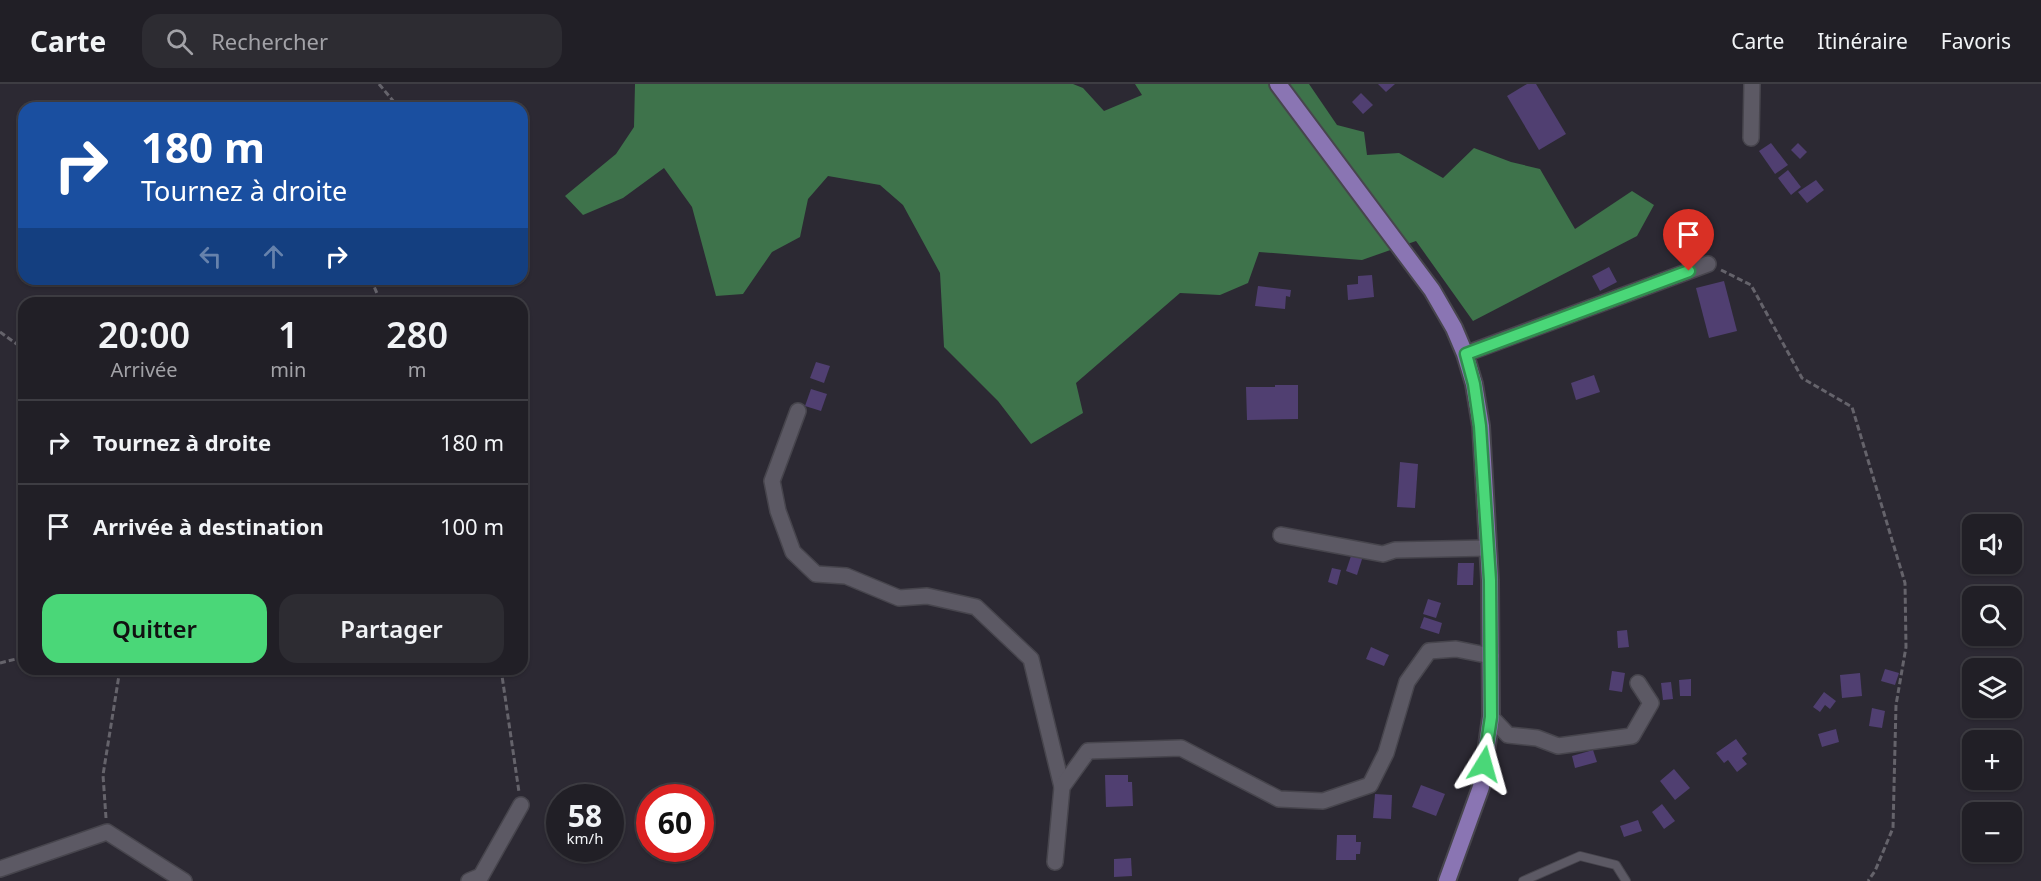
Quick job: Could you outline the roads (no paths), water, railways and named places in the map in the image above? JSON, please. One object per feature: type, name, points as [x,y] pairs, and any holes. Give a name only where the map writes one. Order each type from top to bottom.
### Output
[{"type":"main road","points":[[1278,84],[1432,290],[1466,354],[1474,384],[1480,426],[1488,548],[1491,717],[1481,787],[1447,881]]},
{"type":"street","points":[[1751,138],[1752,84]]},
{"type":"street","points":[[1466,354],[1708,264]]},
{"type":"street","points":[[798,411],[772,481],[778,512],[793,552],[816,574],[846,576],[898,598],[927,596],[976,607],[1030,659],[1062,787],[1055,862]]},
{"type":"street","points":[[1281,535],[1383,554],[1395,550],[1488,548]]},
{"type":"street","points":[[1062,787],[1088,751],[1181,748],[1279,799],[1323,801],[1370,785],[1386,753],[1407,682],[1429,651],[1456,649],[1491,656]]},
{"type":"street","points":[[1491,717],[1508,735],[1537,738],[1558,746],[1632,736],[1651,703],[1638,683]]},
{"type":"street","points":[[469,881],[481,876],[521,805]]},
{"type":"street","points":[[0,869],[107,832],[184,881]]},
{"type":"lane","points":[[1523,881],[1580,856],[1616,865],[1626,881]]}]
